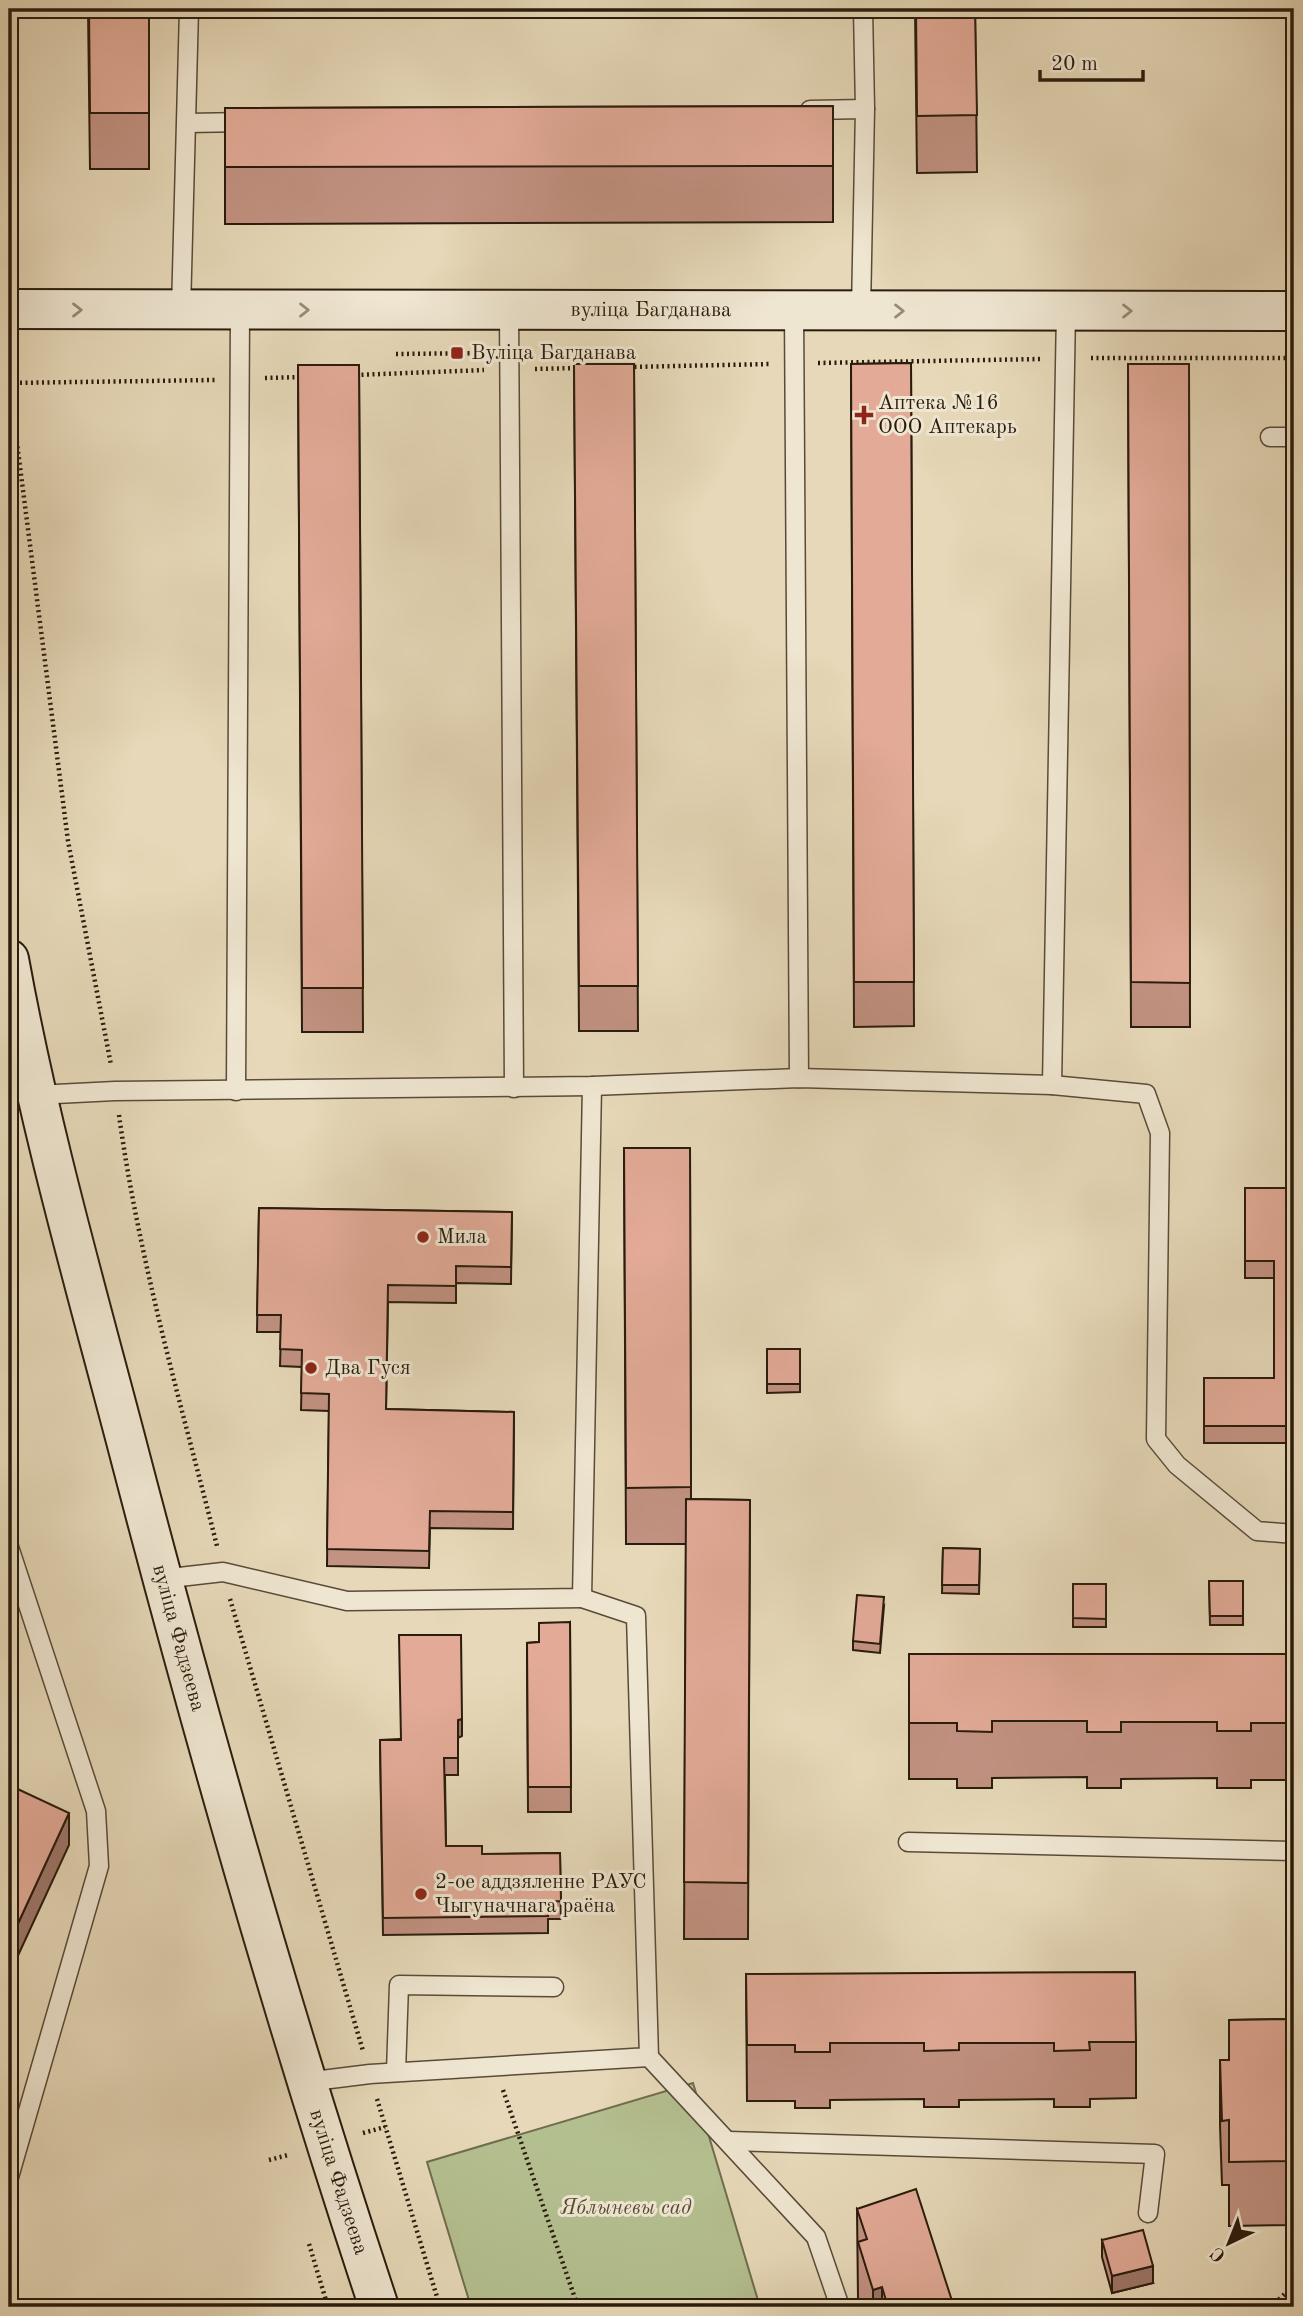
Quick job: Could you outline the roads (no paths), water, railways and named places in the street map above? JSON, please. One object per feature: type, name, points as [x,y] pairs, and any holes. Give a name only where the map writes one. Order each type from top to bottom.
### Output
[{"type":"street","name":"вуліца Багданава","points":[[9,309],[1294,311]]},
{"type":"street","name":"вуліца Фадзеева","points":[[9,959],[36,1095],[162,1579],[306,2082],[379,2307]]},
{"type":"lane","points":[[181,310],[189,9]]},
{"type":"lane","points":[[861,310],[866,109],[863,9]]},
{"type":"lane","points":[[796,110],[866,109]]},
{"type":"lane","points":[[187,123],[270,121]]},
{"type":"lane","points":[[236,1091],[240,310]]},
{"type":"lane","points":[[509,310],[514,1088]]},
{"type":"lane","points":[[794,310],[799,1078]]},
{"type":"lane","points":[[1052,1085],[1066,311]]},
{"type":"lane","points":[[1270,438],[1294,437]]},
{"type":"lane","points":[[36,1095],[116,1091],[514,1088],[799,1078],[1052,1085],[1146,1094],[1160,1133],[1156,1439],[1177,1465],[1257,1531],[1294,1534]]},
{"type":"lane","points":[[582,1598],[592,1086]]},
{"type":"lane","points":[[9,1547],[96,1811],[99,1866],[9,2177]]},
{"type":"lane","points":[[162,1579],[223,1572],[347,1601],[582,1598],[636,1616],[649,2057],[816,2237],[840,2307]]},
{"type":"lane","points":[[908,1842],[1294,1851]]},
{"type":"lane","points":[[396,2072],[399,1985],[554,1987]]},
{"type":"lane","points":[[306,2082],[396,2072],[649,2057]]},
{"type":"lane","points":[[728,2141],[1155,2154],[1148,2213]]},
{"type":"place","name":"Вуліца Багданава","points":[[457,353]]},
{"type":"place","name":"Аптека №16 ООО Аптекарь","points":[[864,415]]},
{"type":"place","name":"Мила","points":[[423,1237]]},
{"type":"place","name":"Два Гуся","points":[[311,1368]]},
{"type":"place","name":"2-ое аддзяленне РАУС Чыгуначнага раёна","points":[[421,1894]]},
{"type":"park label","name":"Яблыневы сад","points":[[626,2208]]}]
